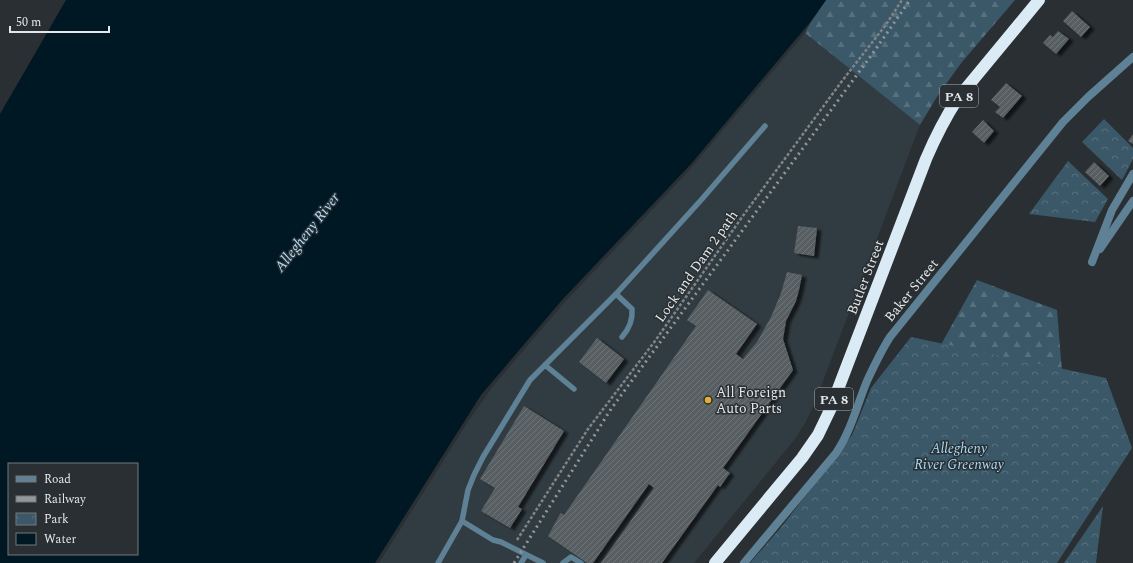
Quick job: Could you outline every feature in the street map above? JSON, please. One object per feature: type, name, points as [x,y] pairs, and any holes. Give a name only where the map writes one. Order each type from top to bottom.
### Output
[{"type":"highway","name":"Butler Street","points":[[715,563],[802,458],[818,435],[830,410],[926,159],[940,128],[958,98],[1039,0]]},
{"type":"street","name":"Baker Street","points":[[744,563],[838,449],[848,432],[867,381],[878,358],[894,333],[1063,122],[1088,97],[1133,57]]},
{"type":"street","points":[[1133,174],[1112,210],[1092,262],[1133,201]]},
{"type":"lane","points":[[438,563],[462,521],[468,490],[483,457],[530,380],[616,294],[702,199],[765,126]]},
{"type":"lane","points":[[616,294],[632,309],[633,316],[629,328],[622,337]]},
{"type":"lane","points":[[545,365],[574,389]]},
{"type":"lane","points":[[462,521],[493,540],[543,563]]},
{"type":"lane","points":[[521,563],[526,555]]},
{"type":"lane","points":[[563,563],[571,557],[581,563]]},
{"type":"path","name":"Lock and Dam 2 path","points":[[512,548],[588,429],[655,341],[745,213],[885,26],[902,0]]},
{"type":"shaded area","points":[[805,33],[920,125],[814,405],[795,439],[694,563],[379,563],[469,420],[493,386],[564,303],[685,175]]},
{"type":"green space","points":[[826,0],[1015,0],[962,62],[938,95],[920,125],[805,33]]},
{"type":"green space","points":[[1104,119],[1133,148],[1133,159],[1122,180],[1082,142]]},
{"type":"green space","points":[[1068,161],[1108,199],[1095,222],[1029,214]]},
{"type":"green space","points":[[977,280],[1057,310],[1066,421],[805,563],[856,497]]},
{"type":"green space","name":"Allegheny River Greenway","points":[[911,337],[1106,378],[1132,448],[1057,563],[750,563],[783,525],[852,435],[871,388]]},
{"type":"green space","points":[[1103,506],[1096,563],[1064,563]]},
{"type":"water","name":"Allegheny River","points":[[66,0],[826,0],[812,20],[691,164],[562,300],[481,395],[375,563],[0,563],[0,114]]},
{"type":"building","points":[[1072,11],[1090,27],[1081,37],[1063,21]]},
{"type":"building","points":[[1058,31],[1069,39],[1056,54],[1043,43],[1050,35],[1053,37]]},
{"type":"building","points":[[1006,83],[1022,96],[1003,118],[995,112],[1000,107],[991,100]]},
{"type":"building","points":[[983,120],[994,131],[984,143],[972,132]]},
{"type":"building","points":[[1133,134],[1133,144],[1128,141]]},
{"type":"building","points":[[1094,162],[1109,176],[1100,186],[1085,172]]},
{"type":"building","points":[[798,226],[817,228],[814,256],[794,253]]},
{"type":"building","name":"All Foreign Auto Parts","points":[[787,272],[802,275],[796,301],[786,321],[783,339],[793,370],[723,468],[730,473],[720,487],[718,485],[662,563],[601,563],[654,488],[649,484],[593,563],[587,563],[548,536],[560,514],[561,513],[564,515],[696,326],[687,320],[708,290],[757,324],[736,354],[743,359],[757,342],[771,317],[781,293]]},
{"type":"building","points":[[597,338],[624,359],[606,383],[579,362]]},
{"type":"building","points":[[524,406],[564,431],[518,507],[522,509],[510,528],[481,511],[495,488],[480,479]]},
{"type":"railway","points":[[514,563],[611,409],[873,53],[910,0]]},
{"type":"place","name":"All Foreign Auto Parts","points":[[708,400]]}]
